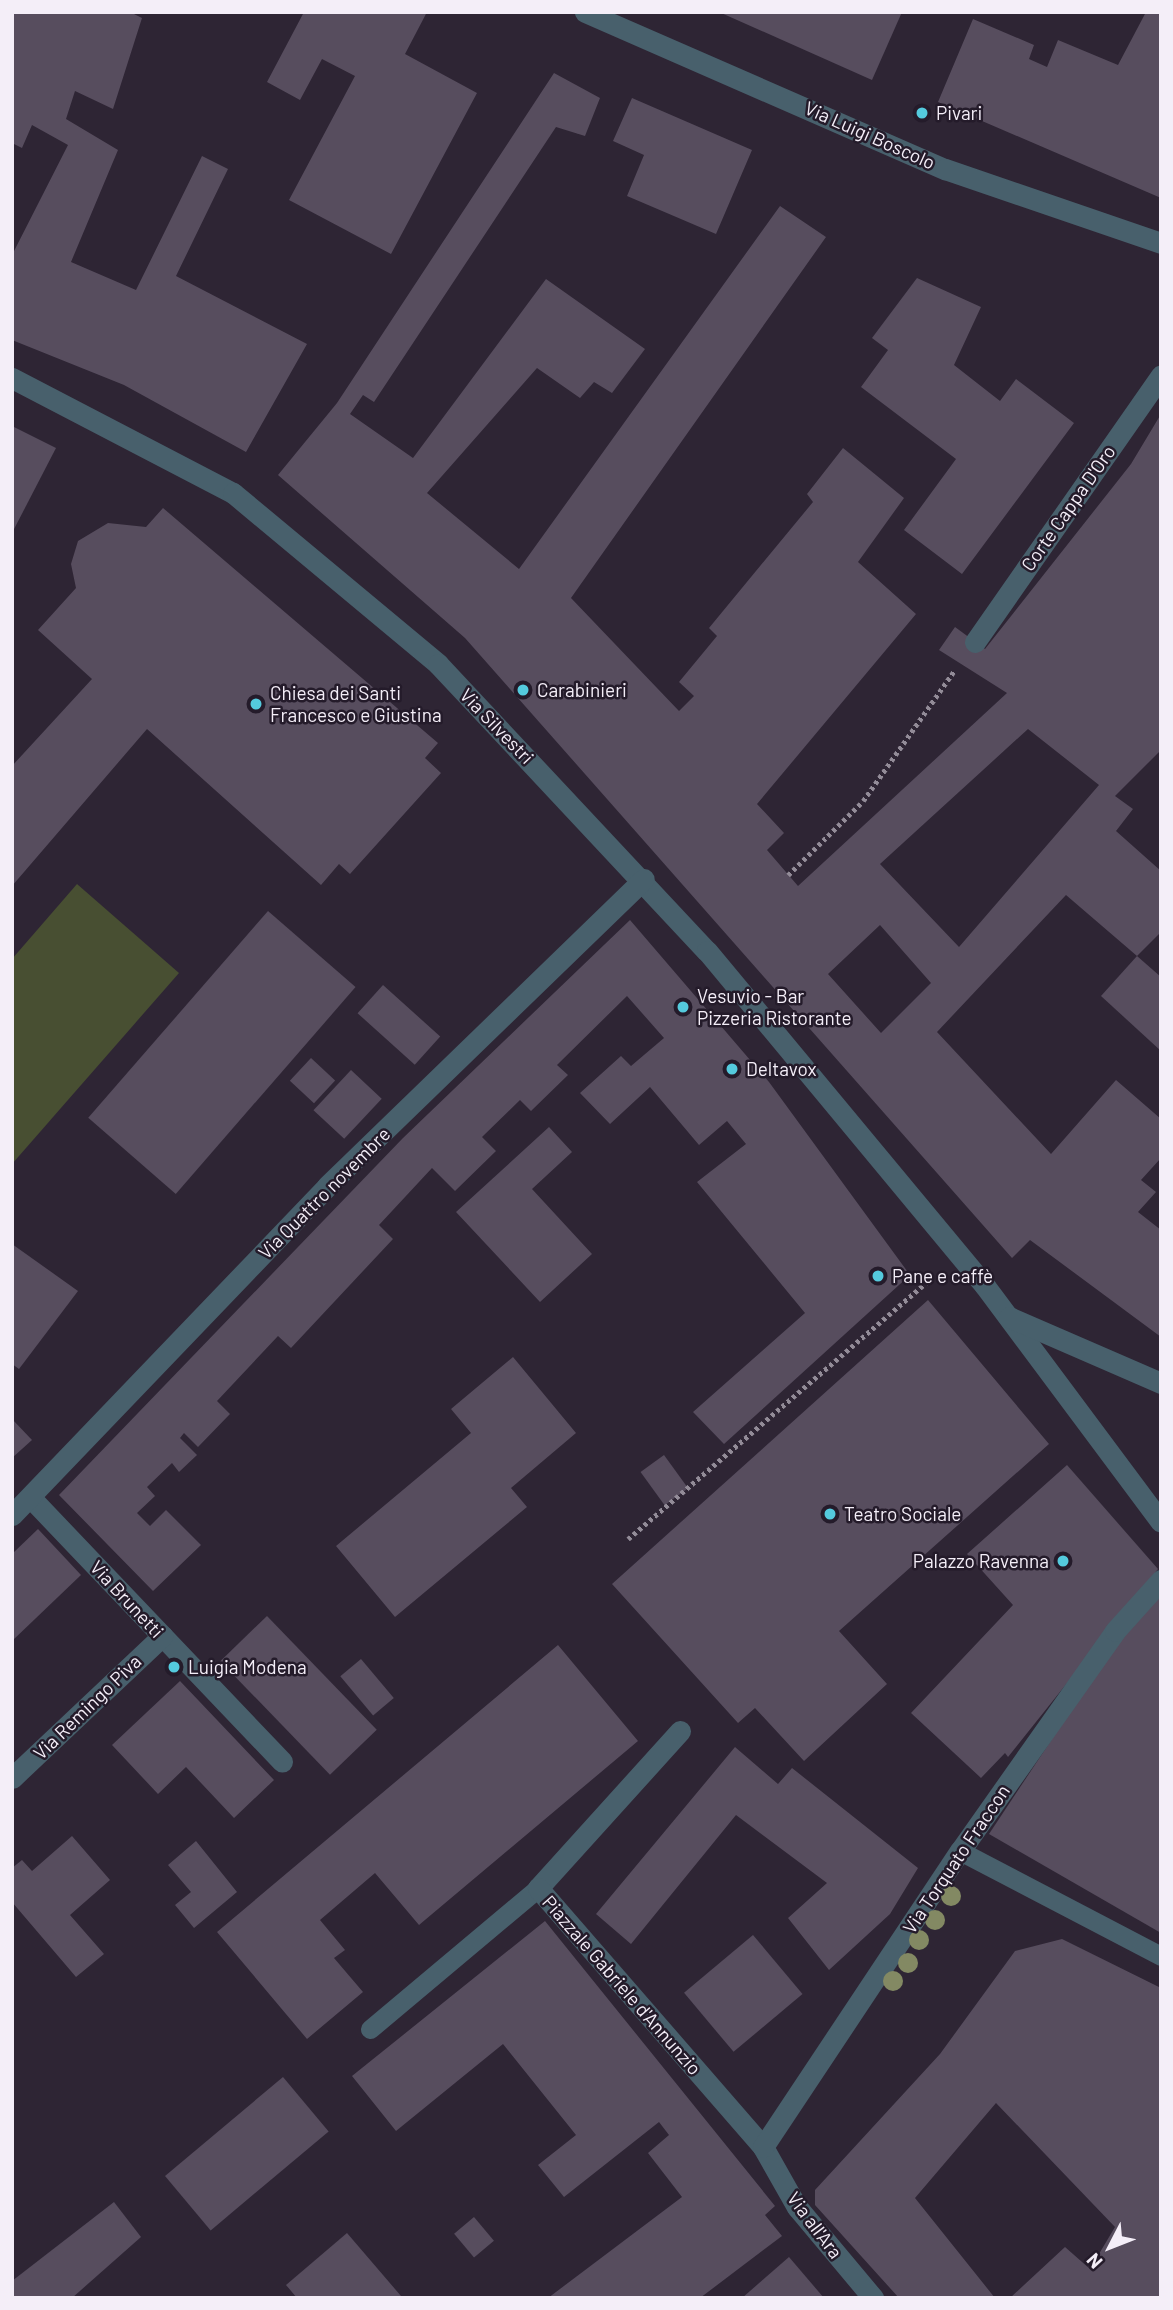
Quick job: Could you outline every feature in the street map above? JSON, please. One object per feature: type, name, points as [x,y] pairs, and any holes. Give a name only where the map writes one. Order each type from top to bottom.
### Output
[{"type":"street","name":"Via Luigi Boscolo","points":[[585,12],[945,169],[1161,243]]},
{"type":"street","name":"Corte Cappa D'Oro","points":[[975,642],[1161,375]]},
{"type":"street","name":"Via Silvestri","points":[[12,379],[233,493],[438,664],[644,879],[895,1176],[1009,1317],[1161,1522]]},
{"type":"street","name":"Via Quattro novembre","points":[[12,1515],[327,1186],[644,879]]},
{"type":"street","points":[[1009,1317],[1161,1383]]},
{"type":"street","name":"Via Brunetti","points":[[31,1498],[282,1762]]},
{"type":"street","name":"Via Torquato Fraccon","points":[[764,2147],[960,1850],[1115,1631],[1161,1580]]},
{"type":"street","name":"Via Remingo Piva","points":[[12,1778],[162,1636]]},
{"type":"street","name":"Piazzale Gabriele d'Annunzio","points":[[680,1731],[538,1888],[764,2147]]},
{"type":"street","name":"Via all'Ara","points":[[764,2147],[797,2207],[873,2298]]},
{"type":"lane","points":[[960,1850],[1161,1956]]},
{"type":"lane","points":[[370,2029],[538,1888]]},
{"type":"path","points":[[788,875],[863,801],[959,664]]},
{"type":"path","points":[[628,1539],[958,1254]]},
{"type":"green space","points":[[77,884],[179,973],[12,1164],[12,959]]},
{"type":"building","points":[[12,12],[130,12],[142,18],[113,109],[75,91],[66,119],[118,150],[71,262],[136,290],[202,156],[228,169],[176,276],[307,344],[246,452],[124,385],[12,340],[12,255],[68,145],[32,125],[22,148],[12,143]]},
{"type":"building","points":[[304,12],[427,12],[405,54],[477,93],[391,254],[289,200],[355,76],[322,59],[300,100],[267,82]]},
{"type":"building","points":[[719,12],[902,12],[872,80]]},
{"type":"building","points":[[1146,12],[1161,12],[1161,198],[938,102],[973,19],[1034,45],[1029,59],[1047,67],[1058,40],[1118,65]]},
{"type":"building","points":[[554,73],[600,98],[585,136],[556,127],[374,402],[363,395],[350,414],[413,458],[546,279],[645,349],[612,393],[594,382],[580,398],[537,368],[427,493],[519,569],[780,206],[826,237],[571,598],[679,711],[694,696],[679,682],[717,636],[709,628],[813,502],[807,494],[843,448],[904,498],[858,562],[916,614],[757,804],[784,833],[767,850],[798,886],[1007,693],[939,650],[955,627],[985,649],[1131,464],[1161,414],[1161,750],[1115,796],[1133,809],[1116,831],[1161,871],[1161,932],[1137,956],[1066,895],[937,1032],[1051,1154],[1116,1080],[1161,1119],[1161,1158],[1141,1180],[1156,1192],[1138,1212],[1161,1230],[1161,1337],[1030,1240],[1012,1258],[465,638],[278,475],[337,403]],"holes":[[[1028,729],[1099,785],[959,947],[880,864]],[[880,925],[931,983],[881,1033],[828,974]]]},
{"type":"building","points":[[632,98],[752,150],[716,234],[627,196],[644,155],[613,141]]},
{"type":"building","points":[[917,278],[981,307],[954,365],[1000,401],[1016,379],[1074,423],[962,574],[904,530],[956,459],[861,387],[888,350],[872,338]]},
{"type":"building","points":[[12,426],[56,448],[12,533]]},
{"type":"building","name":"Chiesa dei Santi Francesco e Giustina","points":[[163,508],[438,743],[425,758],[441,773],[350,874],[339,864],[321,885],[147,729],[12,886],[12,766],[92,679],[38,630],[76,588],[71,564],[78,541],[108,523],[146,527]]},
{"type":"building","points":[[268,911],[356,987],[176,1194],[88,1118]]},
{"type":"building","points":[[630,920],[769,1082],[910,1275],[724,1444],[693,1412],[805,1313],[697,1182],[746,1144],[727,1121],[699,1145],[650,1087],[610,1124],[580,1093],[621,1056],[631,1066],[664,1038],[627,996],[557,1065],[568,1075],[531,1111],[520,1100],[482,1137],[496,1151],[455,1191],[432,1168],[379,1225],[393,1239],[291,1348],[278,1336],[217,1401],[230,1414],[198,1447],[184,1433],[180,1438],[197,1455],[179,1472],[172,1463],[147,1487],[155,1496],[137,1513],[150,1526],[166,1510],[201,1545],[153,1591],[59,1495],[403,1138]]},
{"type":"building","points":[[1137,956],[1161,977],[1161,1051],[1101,996]]},
{"type":"building","points":[[383,985],[440,1037],[415,1065],[358,1013]]},
{"type":"building","points":[[311,1058],[335,1081],[314,1103],[290,1081]]},
{"type":"building","points":[[351,1070],[382,1099],[344,1139],[313,1110]]},
{"type":"building","points":[[549,1127],[572,1152],[532,1189],[592,1254],[540,1302],[456,1212]]},
{"type":"building","points":[[12,1244],[78,1291],[19,1369],[12,1364]]},
{"type":"building","name":"Teatro Sociale","points":[[928,1300],[1049,1444],[839,1631],[887,1684],[804,1761],[755,1708],[738,1723],[612,1584]]},
{"type":"building","points":[[513,1357],[576,1433],[511,1488],[527,1507],[395,1617],[336,1546],[471,1433],[451,1409]]},
{"type":"building","points":[[12,1419],[32,1440],[12,1458]]},
{"type":"building","points":[[664,1455],[688,1488],[665,1505],[641,1472]]},
{"type":"building","points":[[1067,1465],[1158,1569],[1008,1757],[1005,1753],[981,1778],[911,1713],[1013,1605],[967,1554]]},
{"type":"building","points":[[38,1529],[81,1575],[12,1641],[12,1554]]},
{"type":"building","points":[[1161,1595],[1161,1933],[989,1834],[1123,1632]]},
{"type":"building","points":[[267,1616],[377,1730],[330,1775],[220,1661]]},
{"type":"building","points":[[558,1645],[638,1741],[419,1925],[375,1873],[320,1920],[345,1950],[334,1958],[363,1992],[307,2039],[217,1932]]},
{"type":"building","points":[[361,1659],[394,1698],[373,1715],[340,1676]]},
{"type":"building","points":[[180,1681],[274,1780],[234,1818],[186,1767],[158,1794],[112,1745]]},
{"type":"building","points":[[735,1747],[778,1784],[792,1768],[918,1868],[890,1914],[829,1970],[788,1918],[827,1883],[736,1815],[631,1944],[596,1914]]},
{"type":"building","points":[[72,1836],[110,1880],[70,1915],[104,1954],[76,1977],[12,1902],[12,1868],[22,1860],[32,1871]]},
{"type":"building","points":[[196,1841],[237,1892],[194,1928],[175,1905],[191,1892],[168,1865]]},
{"type":"building","points":[[545,1921],[775,2206],[765,2215],[782,2236],[700,2298],[548,2298],[682,2197],[648,2153],[669,2135],[659,2122],[564,2197],[538,2165],[576,2135],[503,2044],[396,2131],[352,2076]]},
{"type":"building","points":[[753,1935],[802,1994],[734,2052],[684,1993]]},
{"type":"building","points":[[1062,1939],[1161,1988],[1161,2298],[1010,2298],[1065,2247],[1090,2269],[1115,2227],[996,2103],[915,2198],[995,2298],[899,2298],[815,2205],[815,2190],[940,2054],[1015,1951]]},
{"type":"building","points":[[283,2077],[329,2131],[211,2230],[165,2176]]},
{"type":"building","points":[[114,2202],[141,2237],[72,2298],[12,2298],[12,2281]]},
{"type":"building","points":[[474,2217],[494,2241],[474,2257],[454,2234]]},
{"type":"building","points":[[347,2233],[401,2296],[297,2298],[286,2285]]},
{"type":"building","points":[[789,2257],[824,2298],[742,2298]]},
{"type":"place","name":"Pivari","points":[[922,113]]},
{"type":"place","name":"Carabinieri","points":[[523,690]]},
{"type":"place","name":"Chiesa dei Santi Francesco e Giustina","points":[[256,704]]},
{"type":"place","name":"Vesuvio - Bar Pizzeria Ristorante","points":[[683,1007]]},
{"type":"place","name":"Deltavox","points":[[732,1069]]},
{"type":"place","name":"Pane e caffè","points":[[878,1276]]},
{"type":"place","name":"Teatro Sociale","points":[[830,1514]]},
{"type":"place","name":"Palazzo Ravenna","points":[[1063,1561]]},
{"type":"place","name":"Luigia Modena","points":[[174,1667]]}]
